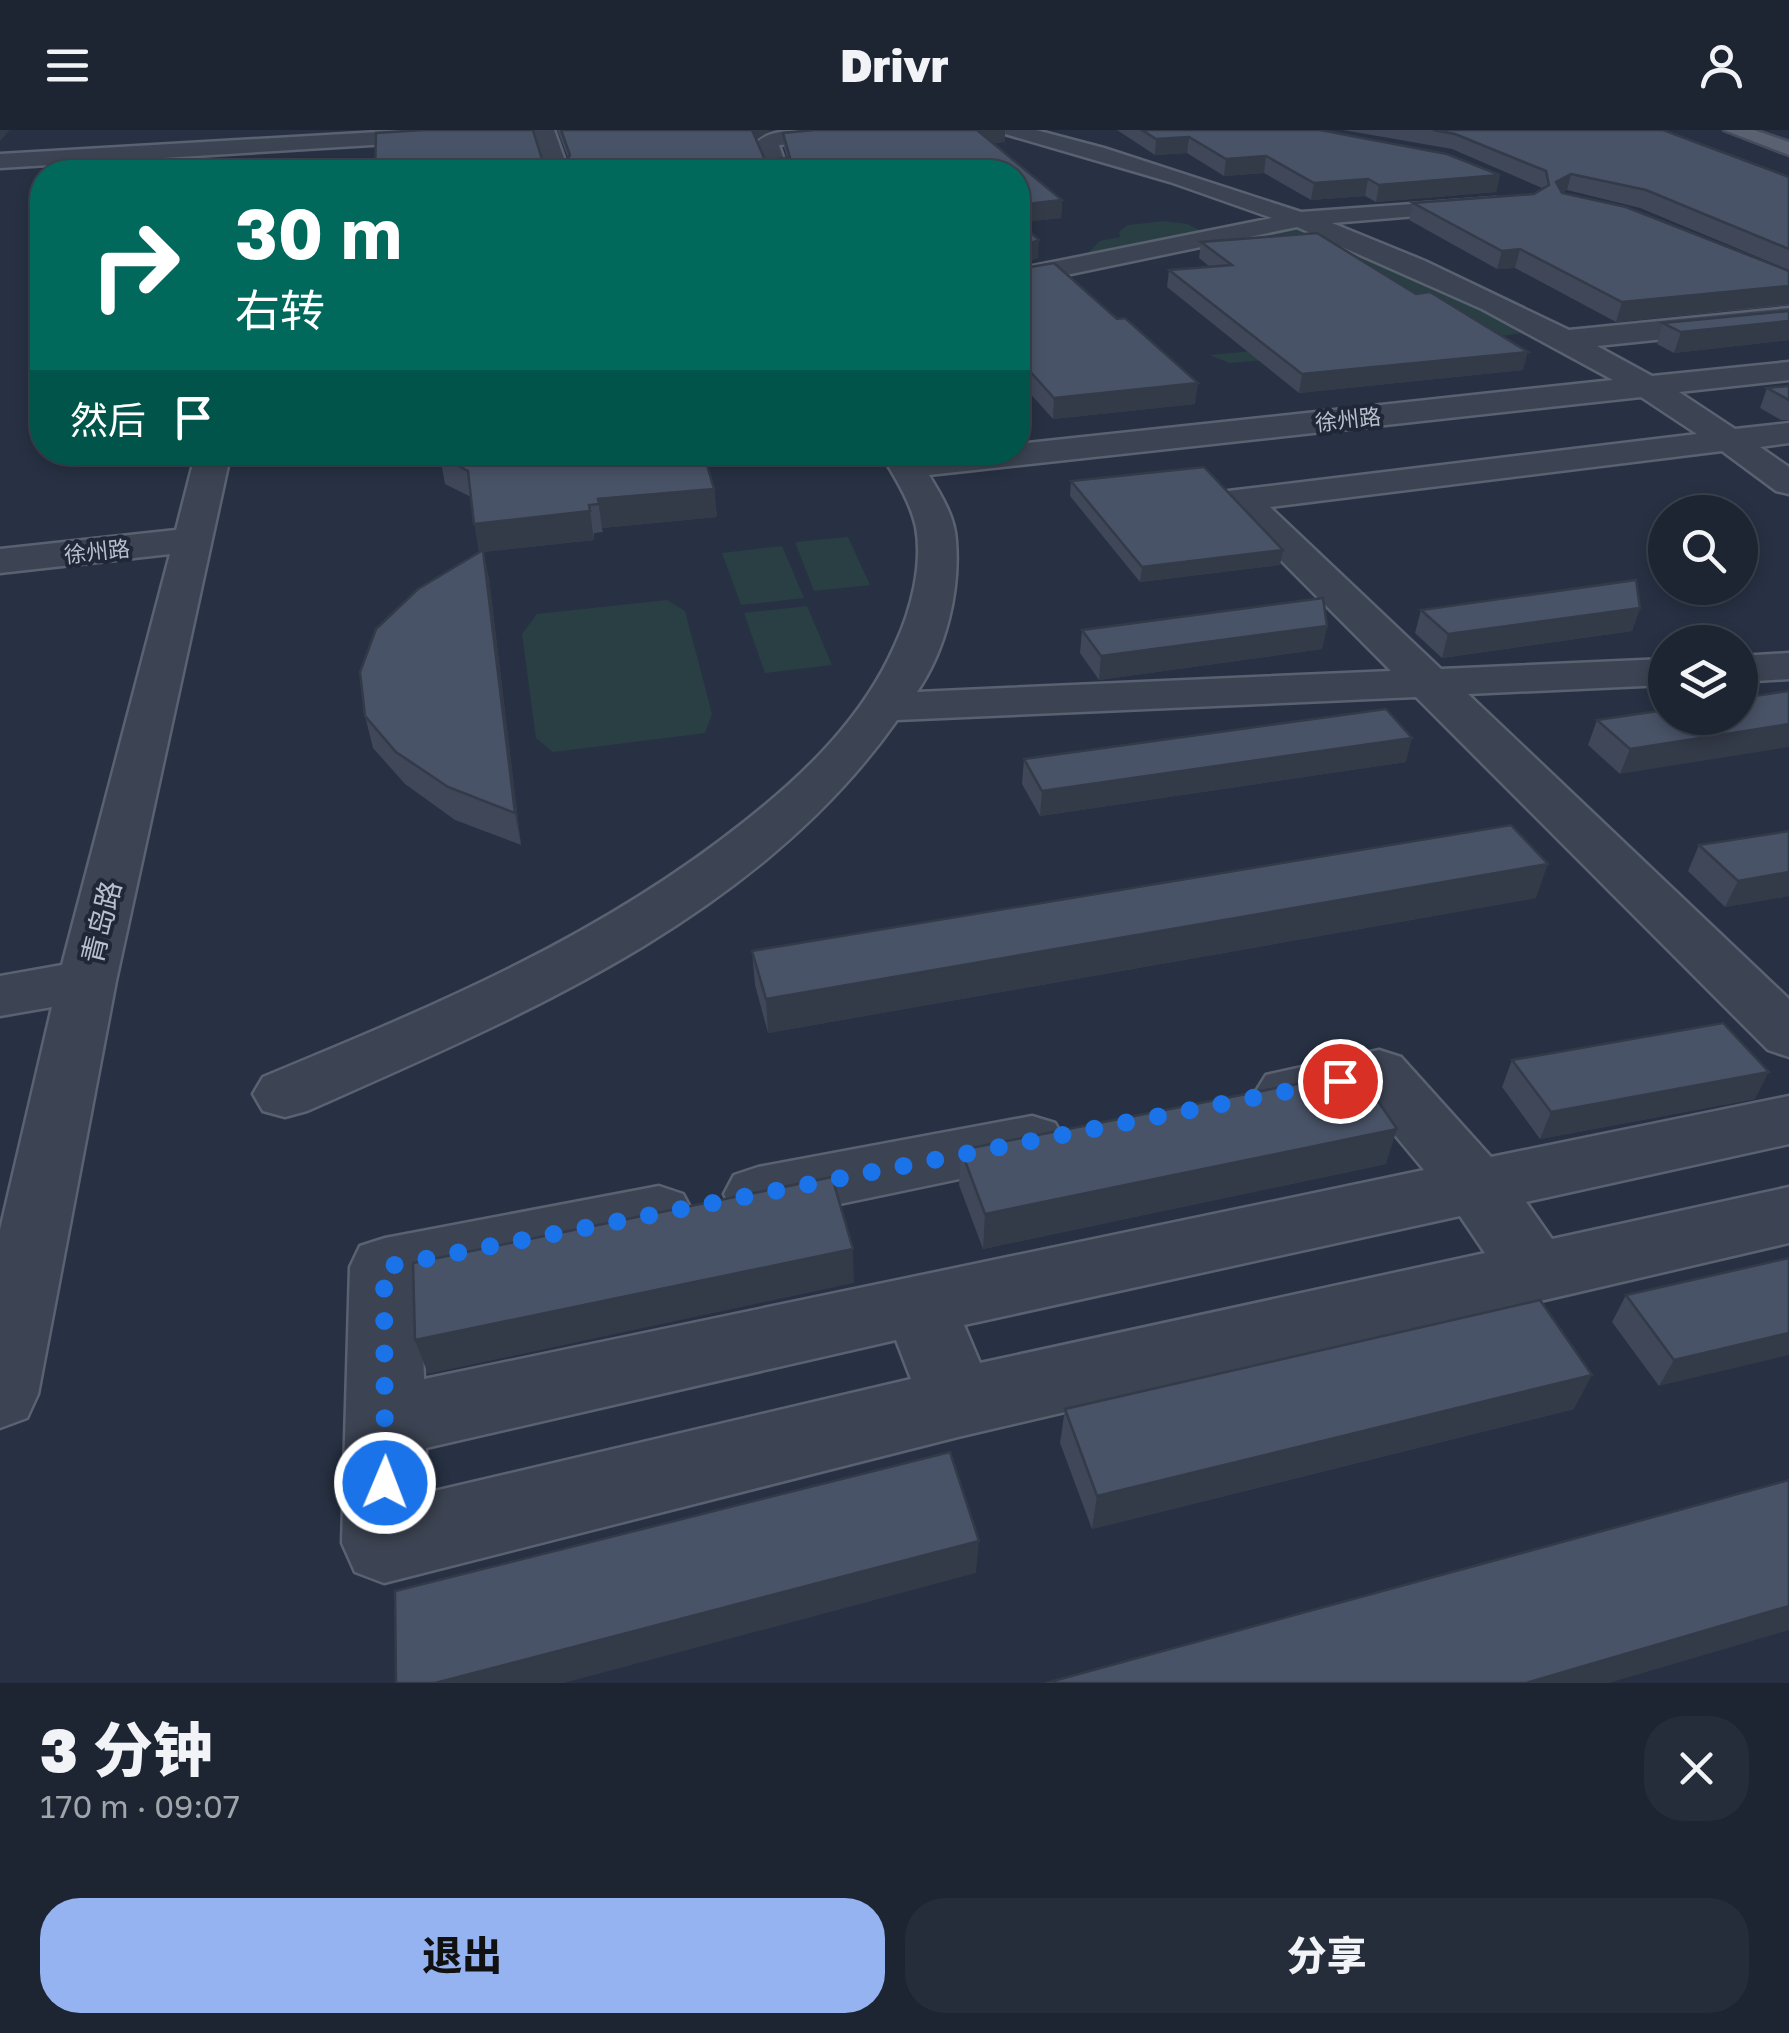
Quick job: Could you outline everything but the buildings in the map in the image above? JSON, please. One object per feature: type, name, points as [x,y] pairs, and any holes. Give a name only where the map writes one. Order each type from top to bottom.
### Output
[{"type":"main road","points":[[1734,130],[1789,149]]},
{"type":"main road","points":[[1766,130],[1789,138]]},
{"type":"street","points":[[0,161],[285,137],[518,130]]},
{"type":"street","points":[[544,130],[554,160]]},
{"type":"street","points":[[772,160],[766,144],[773,139],[876,130]]},
{"type":"street","points":[[1012,130],[1167,173],[1305,218],[1451,283],[1647,386],[1789,483]]},
{"type":"street","points":[[1030,276],[1305,218],[1510,201]]},
{"type":"street","points":[[1564,340],[1789,316]]},
{"type":"street","name":"徐州路","points":[[1030,447],[1789,371]]},
{"type":"street","points":[[1789,433],[1241,499],[1789,1035]]},
{"type":"street","name":"青岛路","points":[[0,1394],[87,981],[211,465]]},
{"type":"street","points":[[284,1094],[526,988],[679,898],[789,814],[866,735],[915,662],[938,593],[938,538],[924,495],[905,465]]},
{"type":"street","name":"徐州路","points":[[0,562],[194,540]]},
{"type":"street","points":[[1758,667],[1789,666]]},
{"type":"street","points":[[884,707],[1648,673]]},
{"type":"street","points":[[0,996],[87,981]]},
{"type":"street","points":[[1223,1104],[1379,1074],[1476,1185],[1537,1273]]},
{"type":"street","points":[[386,1422],[919,1304],[1789,1120]]},
{"type":"street","points":[[1086,1130],[384,1267],[384,1543],[958,1402],[1789,1215]]},
{"type":"street","points":[[919,1304],[958,1402]]},
{"type":"green space","points":[[1164,221],[1187,224],[1206,233],[1093,258],[1088,253],[1100,241],[1120,237],[1119,232],[1128,225]]},
{"type":"green space","points":[[1307,227],[1431,281],[1530,332],[1439,345],[1230,363],[1209,355],[1468,331],[1204,247]]},
{"type":"green space","points":[[848,537],[870,585],[814,591],[795,542]]},
{"type":"green space","points":[[782,546],[804,598],[741,605],[722,553]]},
{"type":"green space","points":[[667,600],[685,611],[712,714],[705,733],[553,752],[536,738],[522,634],[537,614]]},
{"type":"green space","points":[[807,606],[832,665],[765,673],[744,613]]},
{"type":"route","points":[[385,1483],[384,1267],[1340,1081]]}]
